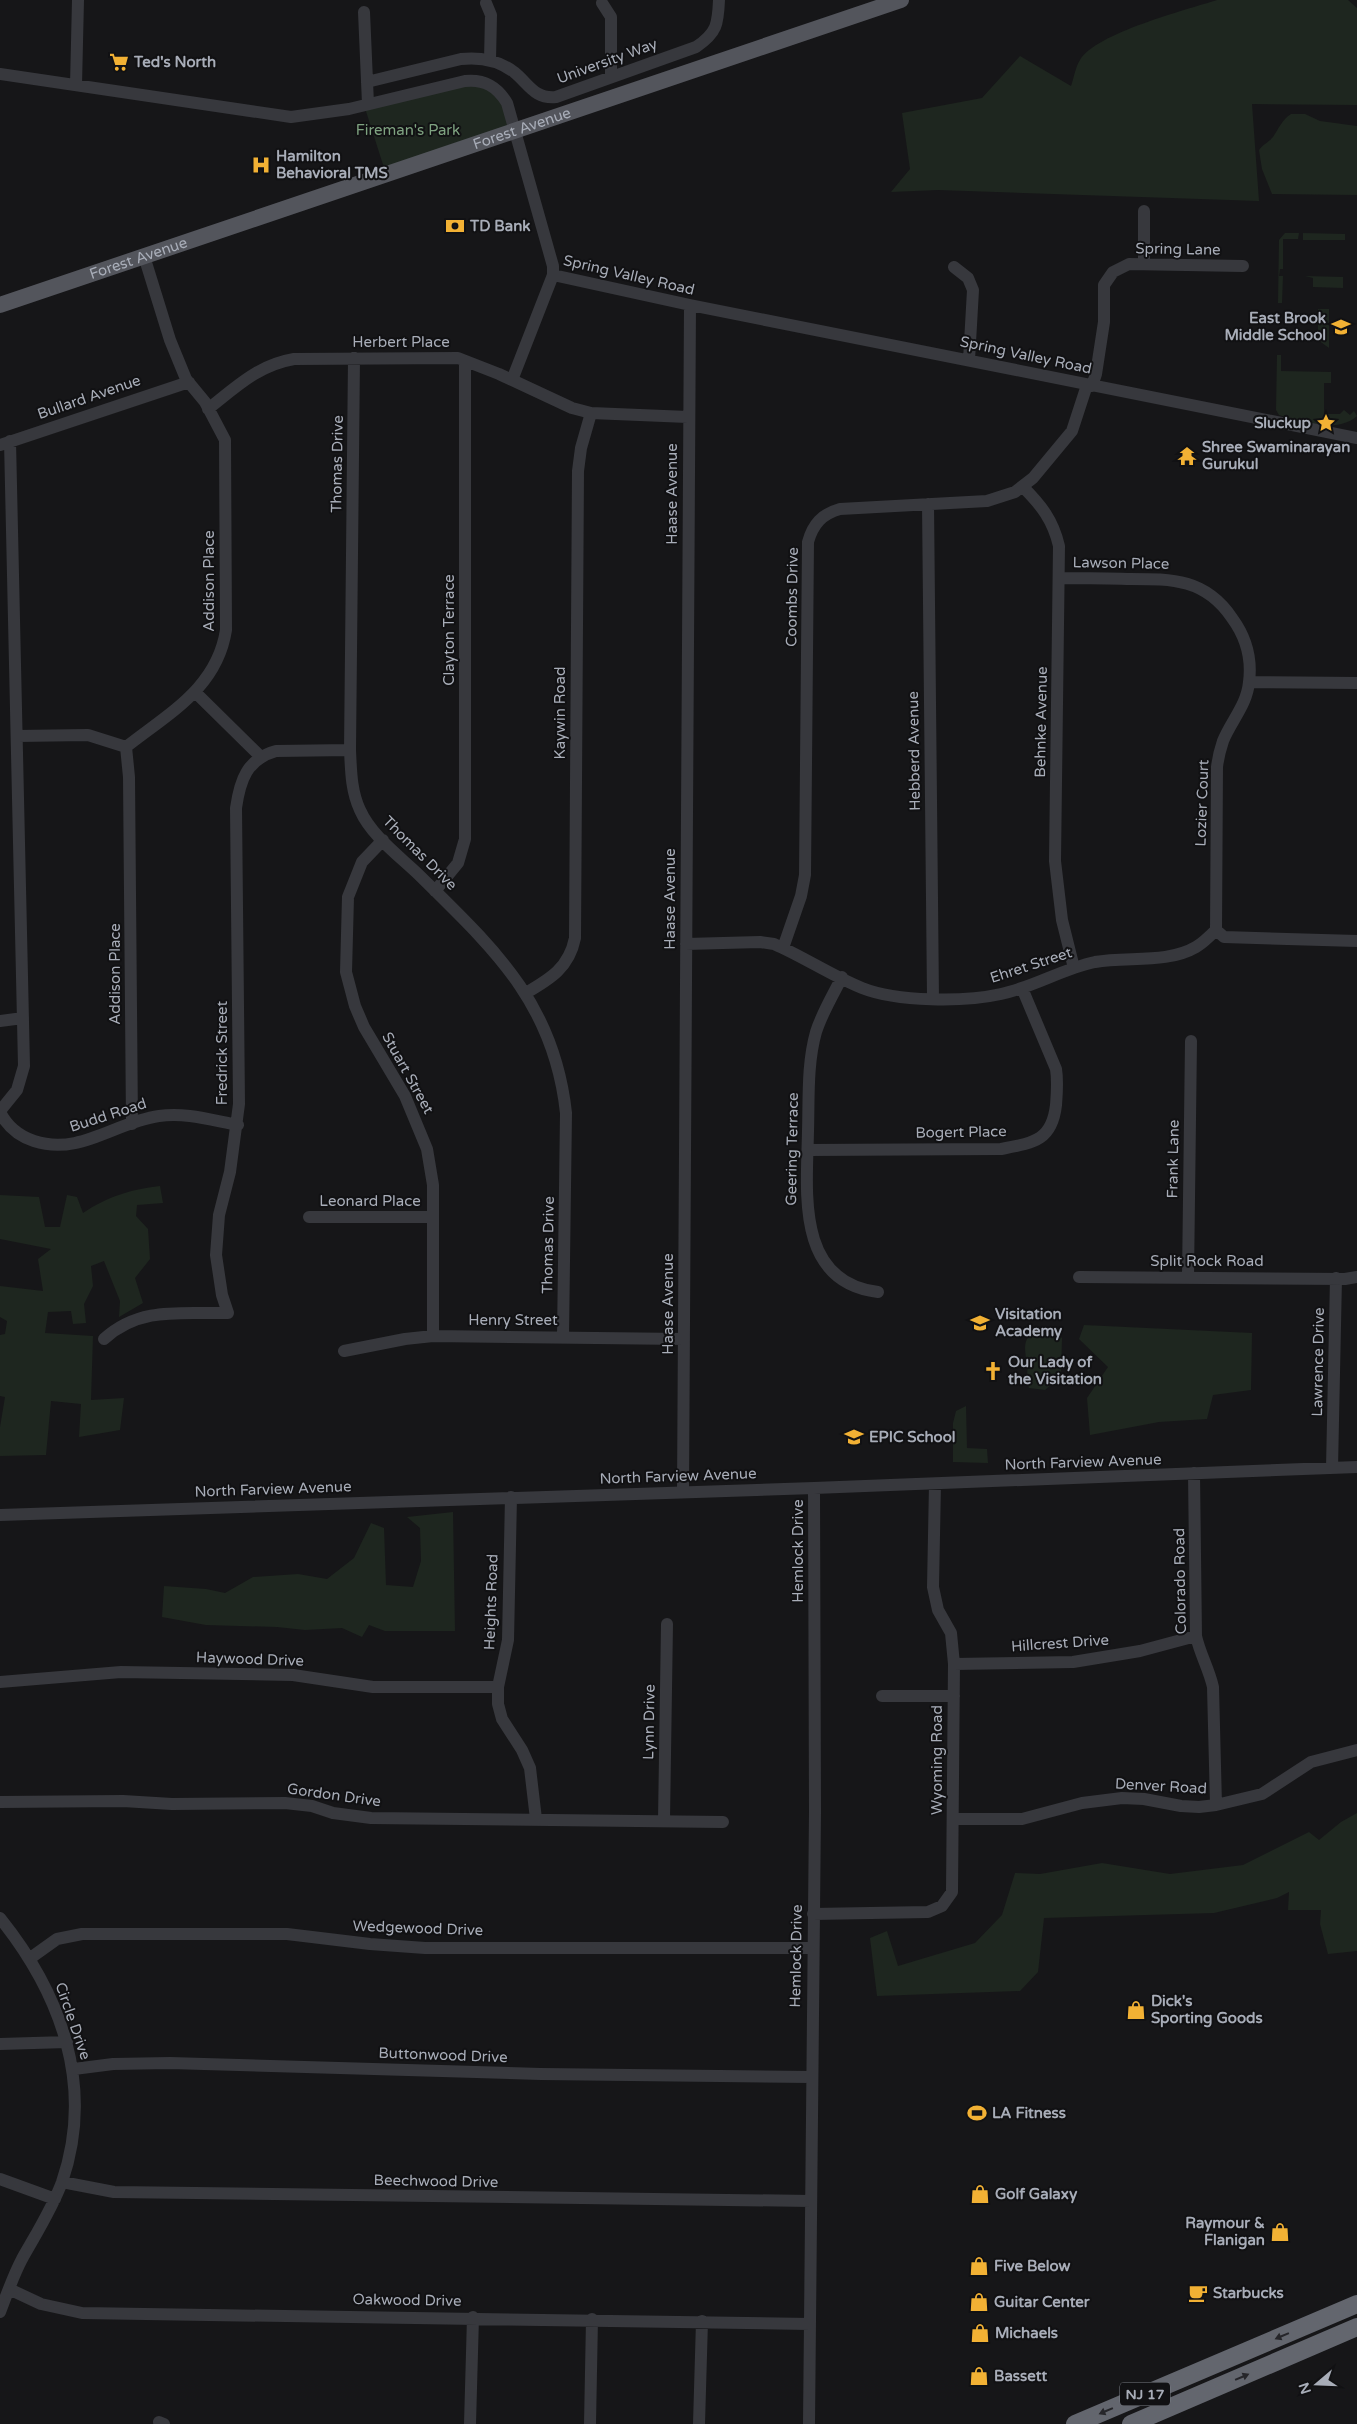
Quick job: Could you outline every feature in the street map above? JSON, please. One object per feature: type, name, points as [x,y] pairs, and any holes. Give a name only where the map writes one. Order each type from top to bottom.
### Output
[{"type":"highway","name":"NJ 17","points":[[1075,2424],[1357,2304]]},
{"type":"highway","name":"NJ 17","points":[[1131,2424],[1357,2327]]},
{"type":"highway","points":[[1157,2424],[1197,2396]]},
{"type":"main road","name":"Forest Avenue","points":[[0,305],[902,0]]},
{"type":"street","points":[[76,85],[78,0]]},
{"type":"street","name":"University Way","points":[[367,82],[461,58],[490,60],[513,71],[533,92],[548,98],[556,97],[696,47],[717,26],[719,0]]},
{"type":"street","points":[[486,2],[491,15],[490,60]]},
{"type":"street","points":[[602,3],[611,17],[611,78]]},
{"type":"street","points":[[364,12],[368,104]]},
{"type":"street","name":"Spring Valley Road","points":[[0,74],[278,117],[308,115],[368,104],[474,80],[500,90],[507,103],[553,266],[553,275],[690,305],[1357,438]]},
{"type":"street","points":[[1144,211],[1144,264]]},
{"type":"street","name":"Addison Place","points":[[132,1124],[129,777],[126,747],[195,692],[212,673],[220,658],[226,630],[225,440],[208,409],[189,382],[170,340],[144,256]]},
{"type":"street","name":"Spring Lane","points":[[1090,385],[1100,354],[1104,322],[1103,292],[1107,278],[1120,267],[1128,264],[1243,266]]},
{"type":"street","points":[[954,267],[968,278],[973,290],[969,360]]},
{"type":"street","points":[[512,380],[553,275]]},
{"type":"street","name":"Haase Avenue","points":[[683,1492],[690,305]]},
{"type":"street","name":"Herbert Place","points":[[208,409],[255,371],[268,365],[294,358],[458,358],[512,380],[572,408],[591,412],[688,417]]},
{"type":"street","name":"Thomas Drive","points":[[354,358],[350,750],[353,788],[360,810],[370,826],[502,961],[526,993],[552,1045],[563,1088],[566,1113],[563,1337]]},
{"type":"street","name":"Clayton Terrace","points":[[435,891],[458,863],[465,839],[465,361]]},
{"type":"street","name":"Bullard Avenue","points":[[5,443],[189,382]]},
{"type":"street","name":"Coombs Drive","points":[[783,948],[799,903],[805,875],[808,542],[810,533],[822,517],[840,509],[987,500],[1001,497],[1022,487],[1048,462],[1072,430],[1090,385]]},
{"type":"street","name":"Kaywin Road","points":[[526,993],[561,969],[572,949],[574,938],[578,471],[581,448],[591,412]]},
{"type":"street","points":[[0,1112],[13,1096],[24,1066],[17,736],[5,443]]},
{"type":"street","name":"Behnke Avenue","points":[[1022,487],[1042,507],[1056,532],[1059,546],[1056,861],[1062,920],[1074,968]]},
{"type":"street","name":"Hebberd Avenue","points":[[928,504],[933,998]]},
{"type":"street","name":"Lawson Place","points":[[1059,578],[1174,580],[1190,583],[1222,605],[1237,624],[1248,652],[1249,682]]},
{"type":"street","points":[[1249,682],[1357,683]]},
{"type":"street","name":"Lozier Court","points":[[1216,930],[1217,767],[1223,741],[1244,701],[1249,682]]},
{"type":"street","points":[[195,692],[260,757],[276,751],[350,750]]},
{"type":"street","points":[[17,736],[88,735],[126,747]]},
{"type":"street","name":"Fredrick Street","points":[[104,1339],[124,1323],[147,1316],[228,1313],[218,1274],[216,1234],[238,1125],[236,808],[238,792],[246,771],[260,757]]},
{"type":"street","name":"Stuart Street","points":[[383,840],[362,862],[348,897],[346,972],[355,1006],[364,1027],[405,1096],[427,1149],[432,1185],[433,1336]]},
{"type":"street","points":[[1216,930],[1224,937],[1357,941]]},
{"type":"street","name":"Ehret Street","points":[[686,944],[760,942],[783,948],[861,988],[886,996],[933,998],[984,997],[1022,988],[1074,968],[1114,960],[1168,956],[1182,953],[1196,947],[1216,930]]},
{"type":"street","name":"Geering Terrace","points":[[842,977],[822,1016],[812,1048],[806,1209],[811,1234],[825,1261],[852,1286],[878,1292]]},
{"type":"street","name":"Bogert Place","points":[[808,1150],[1001,1149],[1030,1142],[1045,1135],[1054,1120],[1058,1081],[1056,1069],[1022,988]]},
{"type":"street","points":[[0,1020],[23,1018]]},
{"type":"street","name":"Frank Lane","points":[[1188,1277],[1191,1041]]},
{"type":"street","name":"Budd Road","points":[[0,1112],[18,1134],[41,1143],[57,1145],[86,1142],[156,1116],[172,1114],[189,1115],[238,1125]]},
{"type":"street","name":"Leonard Place","points":[[309,1217],[432,1218]]},
{"type":"street","name":"Split Rock Road","points":[[1079,1277],[1336,1278]]},
{"type":"street","points":[[1336,1278],[1357,1277]]},
{"type":"street","name":"Lawrence Drive","points":[[1332,1468],[1336,1278]]},
{"type":"street","name":"Henry Street","points":[[344,1351],[405,1339],[433,1336],[684,1339]]},
{"type":"street","name":"North Farview Avenue","points":[[0,1515],[934,1484],[1357,1467]]},
{"type":"street","name":"Colorado Road","points":[[1194,1474],[1196,1636],[1199,1652],[1210,1673],[1213,1687],[1216,1805]]},
{"type":"street","name":"Wyoming Road","points":[[813,1914],[928,1912],[942,1906],[948,1900],[953,1884],[954,1664],[950,1633],[938,1610],[933,1587],[934,1484]]},
{"type":"street","name":"Hemlock Drive","points":[[809,2424],[814,1488]]},
{"type":"street","name":"Heights Road","points":[[511,1497],[508,1640],[498,1687],[498,1704],[502,1720],[522,1750],[530,1768],[536,1819]]},
{"type":"street","name":"Lynn Drive","points":[[664,1820],[667,1624]]},
{"type":"street","name":"Hillcrest Drive","points":[[954,1664],[1073,1662],[1140,1651],[1196,1636]]},
{"type":"street","name":"Haywood Drive","points":[[0,1682],[120,1672],[293,1675],[373,1687],[498,1687]]},
{"type":"street","points":[[882,1696],[954,1696]]},
{"type":"street","name":"Denver Road","points":[[954,1819],[1022,1819],[1082,1803],[1122,1798],[1144,1799],[1181,1806],[1199,1807],[1216,1805],[1262,1794],[1311,1762],[1357,1750]]},
{"type":"street","name":"Gordon Drive","points":[[0,1802],[123,1801],[172,1804],[285,1804],[312,1806],[333,1813],[370,1818],[723,1822]]},
{"type":"street","name":"Circle Drive","points":[[0,1918],[30,1959],[43,1982],[67,2042],[74,2069],[76,2123],[62,2182],[9,2289],[0,2312]]},
{"type":"street","name":"Wedgewood Drive","points":[[30,1959],[58,1940],[82,1934],[287,1934],[370,1944],[425,1948],[812,1948]]},
{"type":"street","points":[[0,2044],[67,2042]]},
{"type":"street","name":"Buttonwood Drive","points":[[74,2069],[113,2064],[170,2063],[550,2074],[811,2078]]},
{"type":"street","points":[[0,2179],[55,2199]]},
{"type":"street","name":"Beechwood Drive","points":[[62,2182],[114,2192],[811,2201]]},
{"type":"street","name":"Oakwood Drive","points":[[9,2289],[41,2304],[82,2313],[592,2319],[810,2324]]},
{"type":"street","points":[[470,2424],[472,2318]]},
{"type":"street","points":[[590,2424],[592,2319]]},
{"type":"street","points":[[699,2424],[702,2321]]},
{"type":"green space","points":[[1217,0],[1348,0],[1357,8],[1357,105],[1252,104],[1259,201],[938,190],[891,192],[910,169],[902,113],[982,98],[1020,56],[1071,86],[1080,60],[1089,50],[1104,41],[1164,16]]},
{"type":"green space","name":"Fireman's Park","points":[[465,81],[490,84],[516,130],[386,174],[364,105]]},
{"type":"green space","points":[[1291,114],[1305,114],[1320,121],[1357,126],[1357,195],[1272,194],[1262,169],[1259,150],[1273,137]]},
{"type":"green space","points":[[1285,233],[1299,233],[1298,239],[1283,239],[1283,269],[1280,269],[1279,276],[1283,276],[1282,303],[1278,303],[1279,240]]},
{"type":"green space","points":[[1303,233],[1345,234],[1345,240],[1303,240]]},
{"type":"green space","points":[[1305,276],[1343,277],[1343,288],[1313,287],[1313,278]]},
{"type":"green space","points":[[1318,309],[1329,309],[1329,348],[1318,340]]},
{"type":"green space","points":[[1277,355],[1281,355],[1281,371],[1331,372],[1331,383],[1324,383],[1324,414],[1340,414],[1344,410],[1350,415],[1354,411],[1357,416],[1340,424],[1319,425],[1279,415],[1276,410]]},
{"type":"green space","points":[[160,1186],[163,1203],[137,1205],[136,1216],[148,1229],[150,1259],[135,1278],[143,1303],[119,1317],[120,1301],[104,1261],[91,1266],[93,1286],[84,1304],[86,1323],[73,1324],[71,1311],[48,1312],[45,1333],[93,1336],[91,1400],[124,1398],[120,1430],[79,1437],[81,1404],[51,1401],[46,1455],[0,1456],[0,1427],[5,1397],[0,1396],[0,1335],[5,1334],[7,1321],[0,1317],[0,1286],[43,1291],[38,1259],[51,1249],[0,1239],[0,1195],[39,1197],[45,1227],[60,1227],[67,1195],[77,1197],[83,1213],[102,1202],[120,1195]]},
{"type":"green space","points":[[1084,1325],[1252,1333],[1251,1390],[1213,1395],[1207,1419],[1159,1422],[1090,1435],[1087,1398],[1108,1367],[1079,1339]]},
{"type":"green space","points":[[1033,1331],[1051,1331],[1062,1338],[1061,1376],[1045,1390],[1029,1388],[1028,1385],[1025,1346],[1027,1339]]},
{"type":"green space","points":[[966,1406],[967,1448],[987,1449],[988,1463],[953,1462],[953,1423],[956,1411]]},
{"type":"green space","points":[[453,1512],[455,1631],[385,1631],[369,1625],[362,1637],[342,1628],[305,1630],[277,1627],[206,1625],[162,1617],[164,1586],[206,1589],[225,1593],[253,1577],[298,1574],[327,1579],[354,1558],[371,1523],[384,1528],[386,1585],[413,1587],[421,1561],[420,1528],[407,1517]]},
{"type":"green space","points":[[1357,1813],[1357,1951],[1328,1954],[1320,1924],[1321,1910],[1288,1910],[1289,1892],[1277,1898],[1214,1913],[1044,1918],[1038,1972],[1020,1991],[877,1996],[870,1938],[887,1931],[898,1966],[975,1943],[1002,1915],[1015,1873],[1040,1874],[1102,1863],[1170,1874],[1243,1865],[1309,1832],[1319,1840],[1341,1822]]},
{"type":"place","name":"Ted's North","points":[[119,62]]},
{"type":"place","name":"Hamilton Behavioral TMS","points":[[261,165]]},
{"type":"place","name":"TD Bank","points":[[455,226]]},
{"type":"place","name":"East Brook Middle School","points":[[1341,327]]},
{"type":"place","name":"Sluckup","points":[[1326,423]]},
{"type":"place","name":"Shree Swaminarayan Gurukul","points":[[1187,456]]},
{"type":"place","name":"Visitation Academy","points":[[980,1323]]},
{"type":"place","name":"Our Lady of the Visitation","points":[[993,1371]]},
{"type":"place","name":"EPIC School","points":[[854,1437]]},
{"type":"place","name":"Dick's Sporting Goods","points":[[1136,2010]]},
{"type":"place","name":"LA Fitness","points":[[977,2113]]},
{"type":"place","name":"Golf Galaxy","points":[[980,2194]]},
{"type":"place","name":"Raymour & Flanigan","points":[[1280,2232]]},
{"type":"place","name":"Five Below","points":[[979,2266]]},
{"type":"place","name":"Starbucks","points":[[1198,2293]]},
{"type":"place","name":"Guitar Center","points":[[979,2302]]},
{"type":"place","name":"Michaels","points":[[980,2333]]},
{"type":"place","name":"Bassett","points":[[979,2376]]}]
